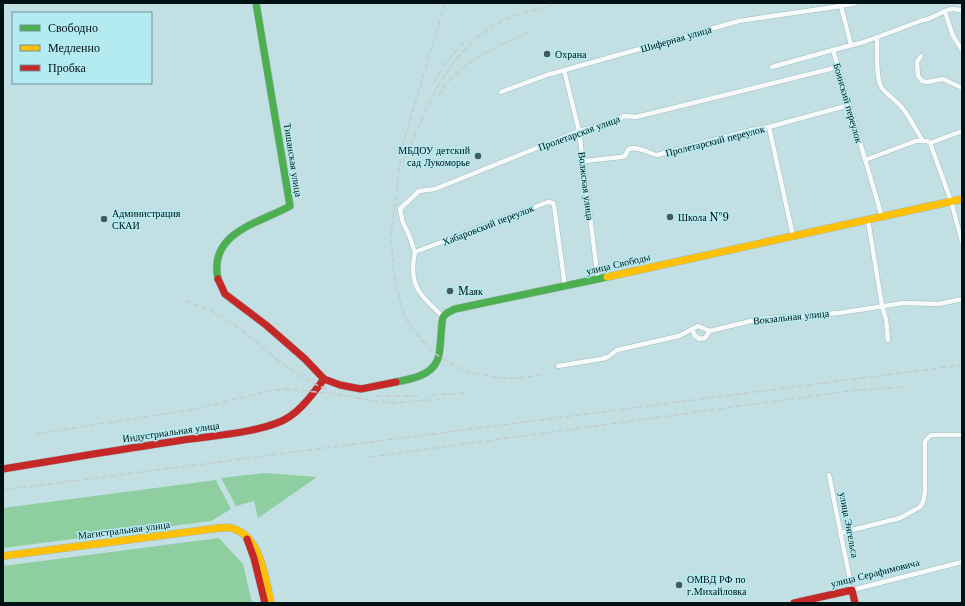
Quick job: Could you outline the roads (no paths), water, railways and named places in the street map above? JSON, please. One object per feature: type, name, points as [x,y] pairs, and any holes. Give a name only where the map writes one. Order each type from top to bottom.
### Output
[{"type":"street","name":"Тишанская улица","points":[[256,3],[290,206],[278,214],[248,226],[234,234],[225,243],[219,255],[217,269],[218,278],[226,294],[238,306],[266,326],[306,359],[324,379]]},
{"type":"street","name":"Шиферная улица","points":[[501,92],[547,75],[739,21],[856,3]]},
{"type":"street","points":[[952,3],[952,9]]},
{"type":"street","points":[[841,6],[851,45]]},
{"type":"street","name":"Боинский переулок","points":[[882,217],[833,50],[877,37],[929,19],[952,9],[962,10]]},
{"type":"street","points":[[945,12],[954,36],[962,50]]},
{"type":"street","points":[[877,37],[877,62],[880,84],[884,92],[893,98],[907,114],[924,140],[930,143],[951,201],[962,242]]},
{"type":"street","points":[[772,67],[833,50]]},
{"type":"street","points":[[921,56],[917,62],[918,76],[922,81],[927,82],[942,79],[962,88]]},
{"type":"street","name":"Пролетарская улица","points":[[415,252],[409,234],[403,223],[400,209],[419,191],[435,189],[579,131],[614,122],[624,116],[636,117],[838,67]]},
{"type":"street","name":"Волжская улица","points":[[564,70],[579,131],[598,279]]},
{"type":"street","name":"Пролетарский переулок","points":[[584,162],[625,156],[628,149],[632,148],[638,148],[657,155],[849,105]]},
{"type":"street","points":[[769,127],[793,236]]},
{"type":"street","points":[[930,143],[962,131]]},
{"type":"street","points":[[865,160],[916,141],[924,140]]},
{"type":"street","name":"улица Свободы","points":[[443,317],[455,309],[882,217],[962,198]]},
{"type":"street","name":"Хабаровский переулок","points":[[415,252],[551,202],[554,206],[565,286]]},
{"type":"street","points":[[868,220],[882,306],[886,319],[888,340]]},
{"type":"street","points":[[324,379],[340,385],[361,389],[416,378],[428,371],[437,361],[443,317],[421,294],[415,284],[412,274],[415,252]]},
{"type":"street","name":"Вокзальная улица","points":[[692,329],[698,326],[710,331],[759,319],[839,313],[907,303],[939,304],[962,299]]},
{"type":"street","points":[[558,366],[601,358],[608,356],[617,350],[679,336],[692,329],[695,336],[700,339],[705,338],[710,331]]},
{"type":"street","name":"Индустриальная улица","points":[[3,469],[251,430],[276,424],[290,417],[306,401],[324,379]]},
{"type":"street","points":[[840,533],[900,518],[915,511],[923,502],[925,492],[925,441],[931,436],[962,435]]},
{"type":"street","name":"улица Энгельса","points":[[829,475],[855,603]]},
{"type":"street","name":"Магистральная улица","points":[[3,556],[219,528],[231,528],[246,536]]},
{"type":"street","points":[[246,536],[254,558],[265,603]]},
{"type":"street","points":[[246,536],[256,545],[271,603]]},
{"type":"street","name":"улица Серафимовича","points":[[794,603],[962,562]]},
{"type":"railway","points":[[445,3],[402,147],[391,235],[394,275],[401,305],[406,319],[431,350],[441,358],[465,371],[499,378],[518,378],[541,375]]},
{"type":"railway","points":[[403,162],[421,120],[442,79],[455,60],[470,43],[488,29],[509,18],[528,11],[562,3]]},
{"type":"railway","points":[[438,96],[456,73],[467,64],[492,49],[531,31]]},
{"type":"railway","points":[[434,82],[445,63],[464,42]]},
{"type":"railway","points":[[185,301],[227,319],[291,370],[316,385],[330,390]]},
{"type":"railway","points":[[3,490],[962,365]]},
{"type":"railway","points":[[370,457],[856,390],[907,387]]},
{"type":"railway","points":[[36,434],[196,409],[268,391],[286,389],[337,394],[393,403],[440,399]]},
{"type":"railway","points":[[432,395],[467,393]]},
{"type":"railway","points":[[376,396],[418,396]]},
{"type":"place","name":"Охрана","points":[[547,54]]},
{"type":"place","name":"МБДОУ детский сад Лукоморье","points":[[478,156]]},
{"type":"place","name":"Школа №9","points":[[670,217]]},
{"type":"place","name":"Администрация СКАИ","points":[[104,219]]},
{"type":"place","name":"Mаяк","points":[[450,291]]},
{"type":"place","name":"ОМВД РФ по г.Михайловка","points":[[679,585]]}]
